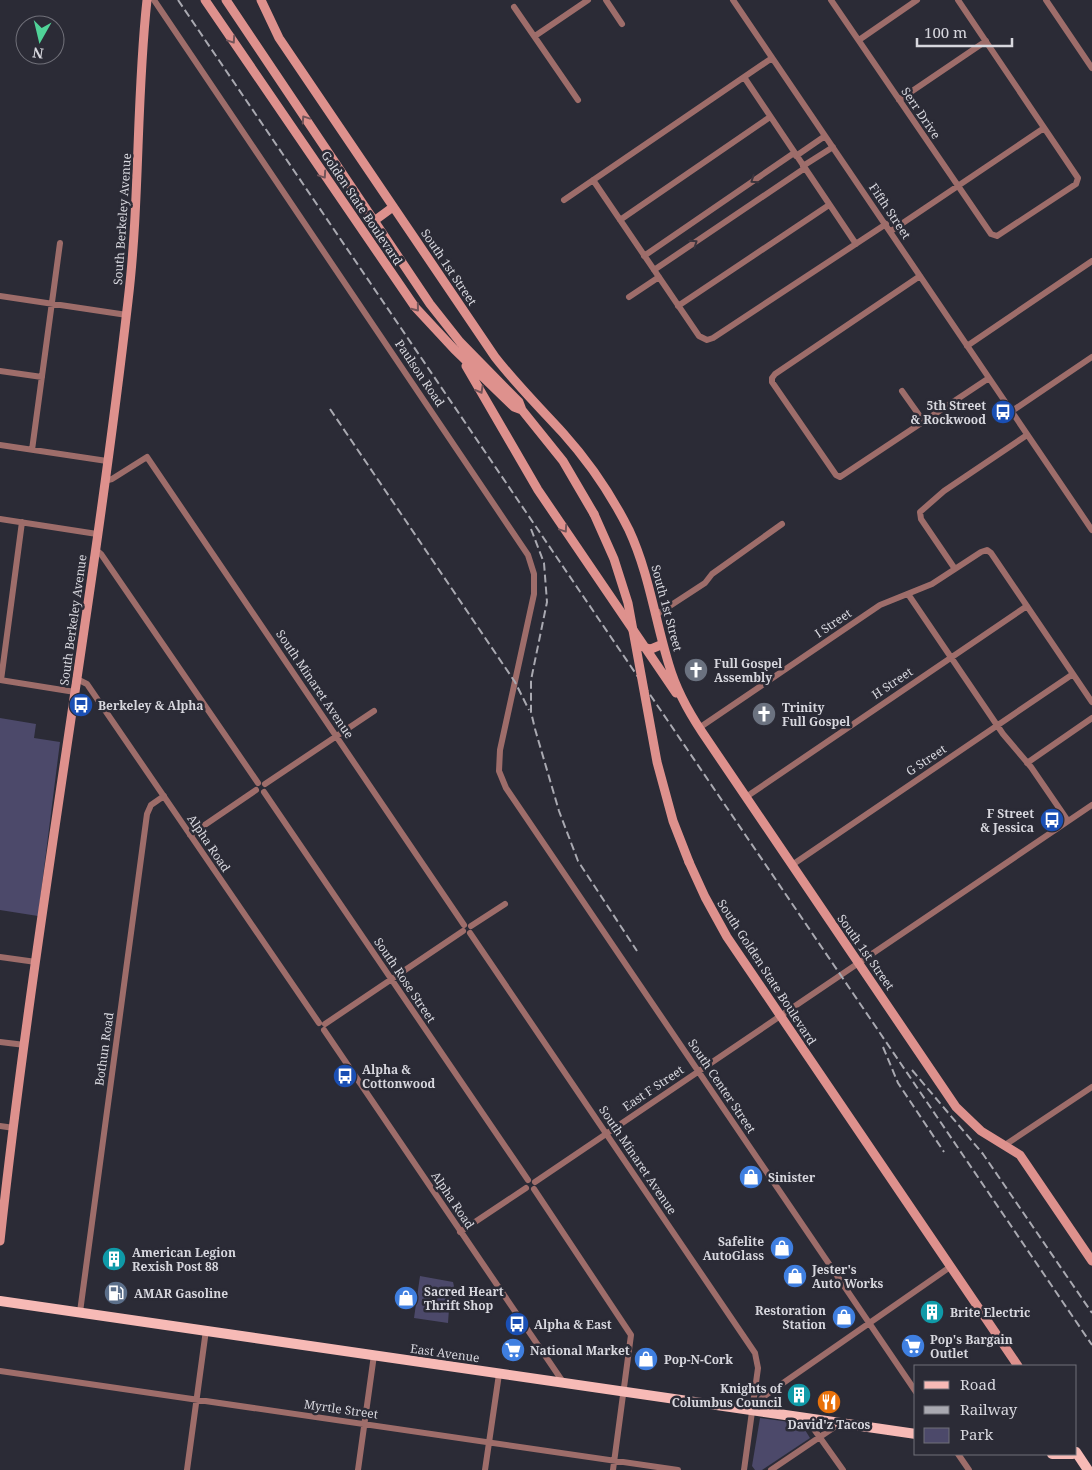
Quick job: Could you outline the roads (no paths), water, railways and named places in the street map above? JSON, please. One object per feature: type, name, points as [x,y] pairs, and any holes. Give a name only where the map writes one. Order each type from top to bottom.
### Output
[{"type":"main road","name":"East Avenue","points":[[0,1301],[624,1392],[805,1416],[914,1434]]},
{"type":"main road","points":[[1077,1455],[1088,1470]]},
{"type":"street","name":"South Berkeley Avenue","points":[[0,1241],[2,1210],[36,962],[98,534],[127,316],[147,0]]},
{"type":"street","name":"Paulson Road","points":[[154,0],[528,555],[534,574],[534,600],[499,757],[501,777],[509,794]]},
{"type":"street","name":"Golden State Boulevard","points":[[205,0],[390,273],[425,319],[514,407],[522,410]]},
{"type":"street","name":"Golden State Boulevard","points":[[226,0],[374,221],[455,336],[518,402],[522,410],[563,461],[594,514]]},
{"type":"street","name":"South 1st Street","points":[[261,0],[279,38],[505,370],[565,435],[609,496],[626,524],[640,557],[672,674],[688,710],[960,1111],[981,1131],[1005,1144],[1023,1159],[1089,1250],[1092,1261]]},
{"type":"street","points":[[535,36],[588,0]]},
{"type":"street","points":[[606,0],[622,24]]},
{"type":"street","name":"Fifth Street","points":[[733,0],[1092,530]]},
{"type":"street","name":"Serr Drive","points":[[831,0],[958,186],[995,236],[1078,180],[1077,175],[1044,128]]},
{"type":"street","points":[[859,40],[917,0]]},
{"type":"street","points":[[891,231],[1044,128],[958,0]]},
{"type":"street","points":[[1046,0],[1092,68]]},
{"type":"street","points":[[514,6],[578,100]]},
{"type":"street","points":[[899,100],[986,41]]},
{"type":"street","points":[[564,200],[772,58]]},
{"type":"street","points":[[744,77],[856,244]]},
{"type":"street","points":[[620,220],[770,117]]},
{"type":"street","points":[[644,256],[795,154],[826,136]]},
{"type":"street","points":[[654,270],[833,146]]},
{"type":"street","points":[[808,148],[815,158]]},
{"type":"street","points":[[593,180],[699,336],[706,340],[713,338],[886,224]]},
{"type":"street","points":[[678,306],[829,205]]},
{"type":"street","points":[[374,221],[393,207]]},
{"type":"street","points":[[32,450],[60,243]]},
{"type":"street","points":[[967,346],[1092,262]]},
{"type":"street","points":[[920,276],[772,378],[778,390],[836,475],[840,477],[989,378]]},
{"type":"street","points":[[629,297],[659,278]]},
{"type":"street","points":[[0,296],[127,316]]},
{"type":"street","points":[[454,349],[473,377],[538,490],[643,647],[688,710]]},
{"type":"street","points":[[1012,411],[1092,357]]},
{"type":"street","points":[[0,371],[42,377]]},
{"type":"street","points":[[902,390],[924,422]]},
{"type":"street","points":[[955,569],[920,514],[922,510],[944,492],[1027,435]]},
{"type":"street","points":[[0,445],[107,461]]},
{"type":"street","name":"South Minaret Avenue","points":[[104,481],[112,479],[147,457],[755,1353],[758,1365],[744,1470]]},
{"type":"street","name":"South Golden State Boulevard","points":[[594,514],[614,559],[628,603],[657,762],[673,821],[689,862],[720,925],[1017,1365]]},
{"type":"street","points":[[0,519],[98,534]]},
{"type":"street","points":[[22,522],[0,680],[75,692]]},
{"type":"street","points":[[656,615],[705,583],[712,574],[782,524]]},
{"type":"street","name":"South Rose Street","points":[[95,549],[102,554],[262,786],[629,1331],[631,1341],[613,1470]]},
{"type":"street","name":"I Street","points":[[700,728],[880,605],[932,584],[986,550],[991,553],[1027,606]]},
{"type":"street","points":[[908,594],[997,726],[1027,763],[1068,821]]},
{"type":"street","points":[[1027,606],[1092,702]]},
{"type":"street","name":"H Street","points":[[746,796],[1027,606]]},
{"type":"street","points":[[643,647],[651,649],[663,644]]},
{"type":"street","name":"G Street","points":[[792,865],[1073,674]]},
{"type":"street","name":"Alpha Road","points":[[77,680],[88,684],[563,1382]]},
{"type":"street","points":[[190,835],[256,790],[259,792],[262,786],[374,711]]},
{"type":"street","points":[[1027,763],[1092,718]]},
{"type":"street","name":"South Center Street","points":[[509,794],[914,1389]]},
{"type":"street","name":"Bothun Road","points":[[80,1312],[147,814],[152,804],[164,796]]},
{"type":"street","name":"East F Street","points":[[460,1232],[1092,805]]},
{"type":"street","points":[[322,1026],[505,904]]},
{"type":"street","points":[[0,957],[36,962]]},
{"type":"street","points":[[0,1042],[25,1045]]},
{"type":"street","points":[[1005,1144],[1090,1089],[1092,1096]]},
{"type":"street","points":[[0,1126],[14,1128]]},
{"type":"street","points":[[752,1410],[763,1397],[950,1267]]},
{"type":"street","points":[[186,1470],[206,1330]]},
{"type":"street","points":[[358,1470],[374,1355]]},
{"type":"street","name":"Myrtle Street","points":[[0,1371],[678,1470]]},
{"type":"street","points":[[485,1470],[499,1374]]},
{"type":"street","points":[[754,1394],[763,1397]]},
{"type":"street","points":[[805,1416],[842,1470]]},
{"type":"street","points":[[771,1470],[843,1422]]},
{"type":"street","points":[[959,1455],[967,1469]]},
{"type":"railway","points":[[178,0],[1092,1345]]},
{"type":"railway","points":[[330,409],[515,682],[529,710]]},
{"type":"railway","points":[[531,529],[544,563],[547,602],[531,680],[531,712],[535,729],[559,811],[578,861],[637,951]]},
{"type":"railway","points":[[883,1047],[898,1083],[944,1152]]},
{"type":"railway","points":[[912,1070],[983,1154],[1092,1313]]},
{"type":"place","name":"5th Street & Rockwood","points":[[1003,412]]},
{"type":"place","name":"Full Gospel Assembly","points":[[696,670]]},
{"type":"place","name":"Berkeley & Alpha","points":[[81,705]]},
{"type":"place","name":"Trinity Full Gospel","points":[[764,714]]},
{"type":"place","name":"F Street & Jessica","points":[[1052,820]]},
{"type":"place","name":"Alpha & Cottonwood","points":[[345,1076]]},
{"type":"place","name":"Sinister","points":[[751,1177]]},
{"type":"place","name":"Safelite AutoGlass","points":[[782,1248]]},
{"type":"place","name":"American Legion Rexish Post 88","points":[[114,1259]]},
{"type":"place","name":"Jester's Auto Works","points":[[795,1276]]},
{"type":"place","name":"AMAR Gasoline","points":[[116,1293]]},
{"type":"place","name":"Sacred Heart Thrift Shop","points":[[406,1298]]},
{"type":"place","name":"Brite Electric","points":[[932,1312]]},
{"type":"place","name":"Restoration Station","points":[[844,1317]]},
{"type":"place","name":"Alpha & East","points":[[517,1324]]},
{"type":"place","name":"Pop's Bargain Outlet","points":[[913,1346]]},
{"type":"place","name":"National Market","points":[[513,1350]]},
{"type":"place","name":"Pop-N-Cork","points":[[646,1359]]},
{"type":"place","name":"Knights of Columbus Council","points":[[799,1395]]},
{"type":"place","name":"David'z Tacos","points":[[829,1402]]}]
